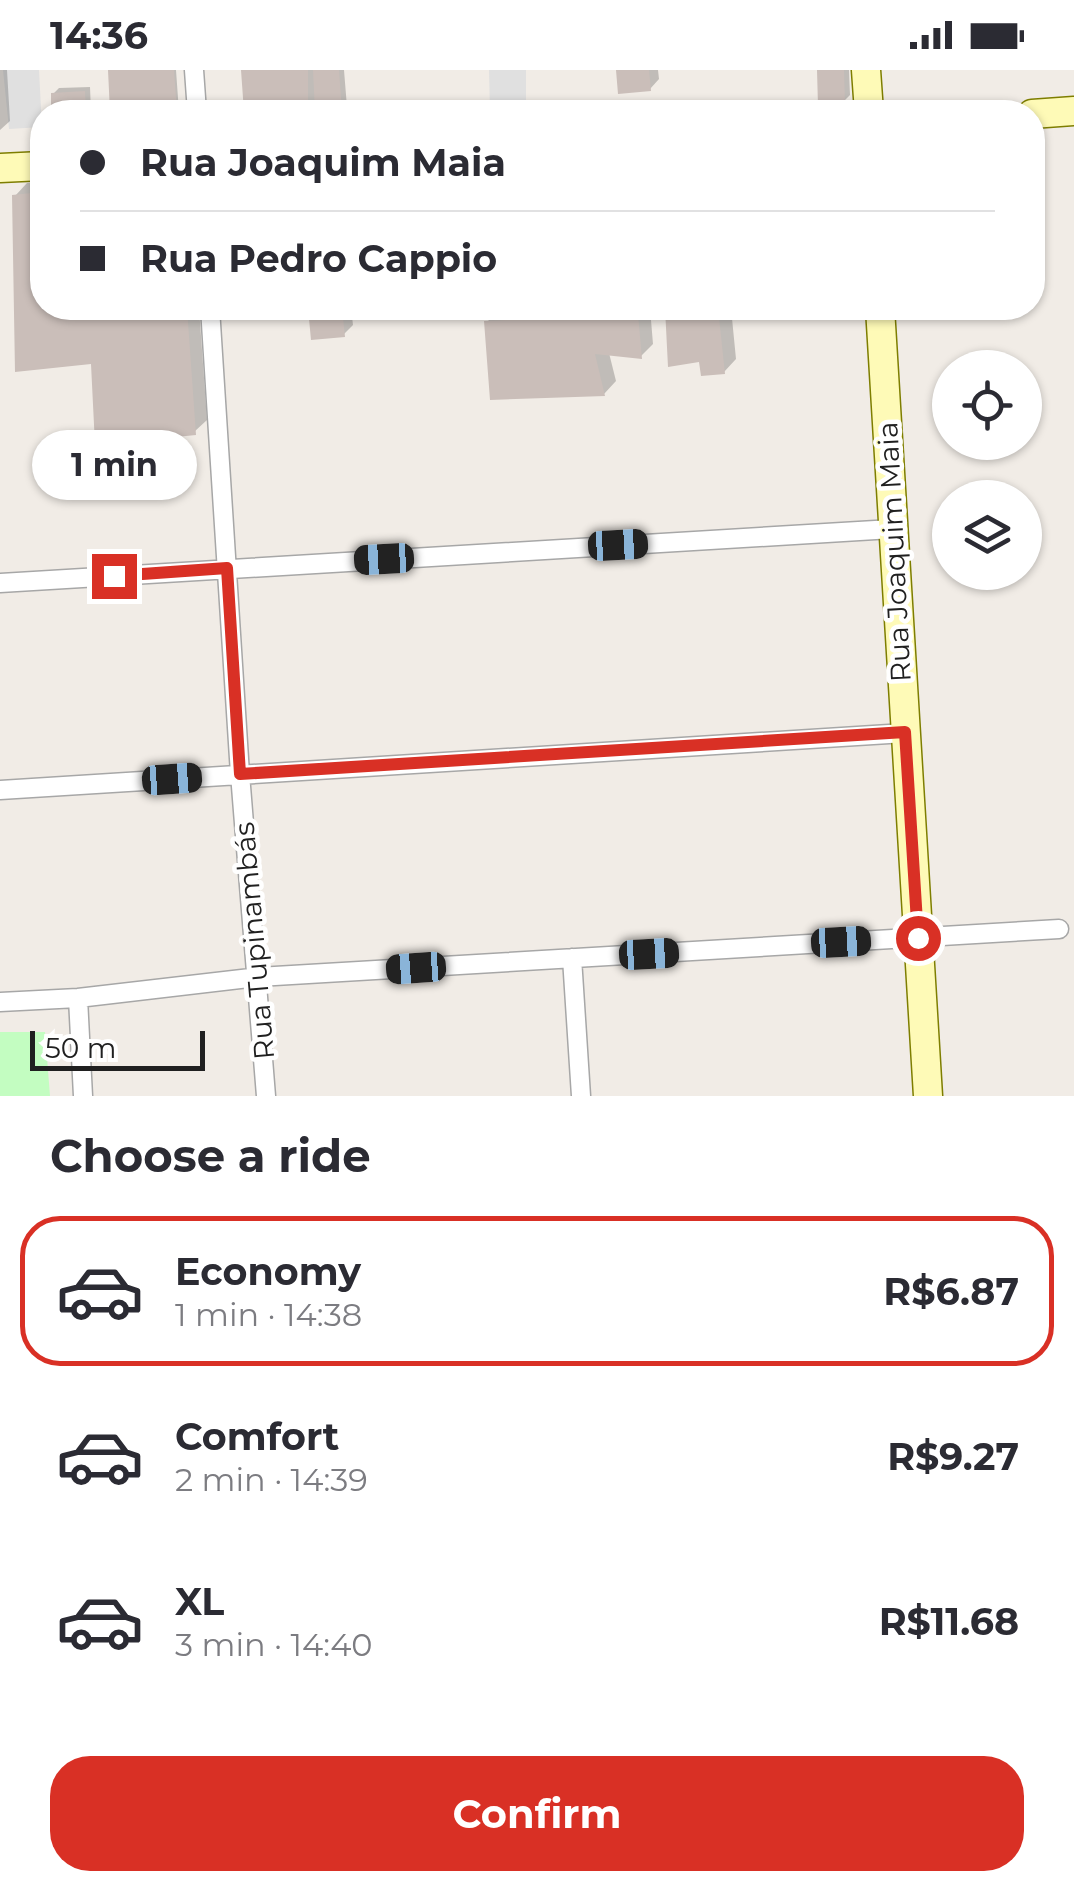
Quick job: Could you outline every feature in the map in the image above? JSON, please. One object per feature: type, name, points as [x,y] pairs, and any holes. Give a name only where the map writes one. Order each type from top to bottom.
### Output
[{"type":"main road","points":[[866,70],[868,100]]},
{"type":"main road","points":[[1045,114],[1072,113]]},
{"type":"main road","points":[[0,168],[30,167]]},
{"type":"main road","name":"Rua Joaquim Maia","points":[[881,320],[928,1096]]},
{"type":"street","points":[[194,70],[196,100]]},
{"type":"street","name":"Rua Tupinambás","points":[[211,320],[240,774],[266,1096]]},
{"type":"street","points":[[0,583],[892,529]]},
{"type":"street","points":[[0,790],[905,732]]},
{"type":"street","points":[[0,1002],[78,998],[258,977],[1058,929]]},
{"type":"street","points":[[572,958],[581,1096]]},
{"type":"street","points":[[78,998],[83,1096]]},
{"type":"green space","points":[[0,1032],[45,1032],[50,1096],[0,1096]]},
{"type":"shaded area","points":[[3,70],[39,70],[41,100],[30,100],[30,128],[9,129]]},
{"type":"shaded area","points":[[489,70],[526,70],[526,100],[490,100]]},
{"type":"building","points":[[108,70],[174,70],[176,100],[109,100]]},
{"type":"building","points":[[241,70],[308,70],[308,100],[243,100]]},
{"type":"building","points":[[313,70],[339,70],[341,100],[314,100]]},
{"type":"building","points":[[616,70],[649,70],[651,91],[618,94]]},
{"type":"building","points":[[817,70],[844,70],[845,100],[818,100]]},
{"type":"building","points":[[85,91],[85,100],[51,100],[51,93]]},
{"type":"building","points":[[30,193],[30,320],[188,320],[196,435],[95,445],[91,364],[15,372],[12,195]]},
{"type":"building","points":[[309,320],[343,320],[345,337],[311,340]]},
{"type":"building","points":[[639,320],[642,359],[595,354],[605,396],[490,400],[484,321]]},
{"type":"building","points":[[666,320],[719,320],[725,374],[701,376],[699,362],[668,367]]},
{"type":"route","points":[[114,576],[227,568],[240,774],[905,732],[918,938]]}]
